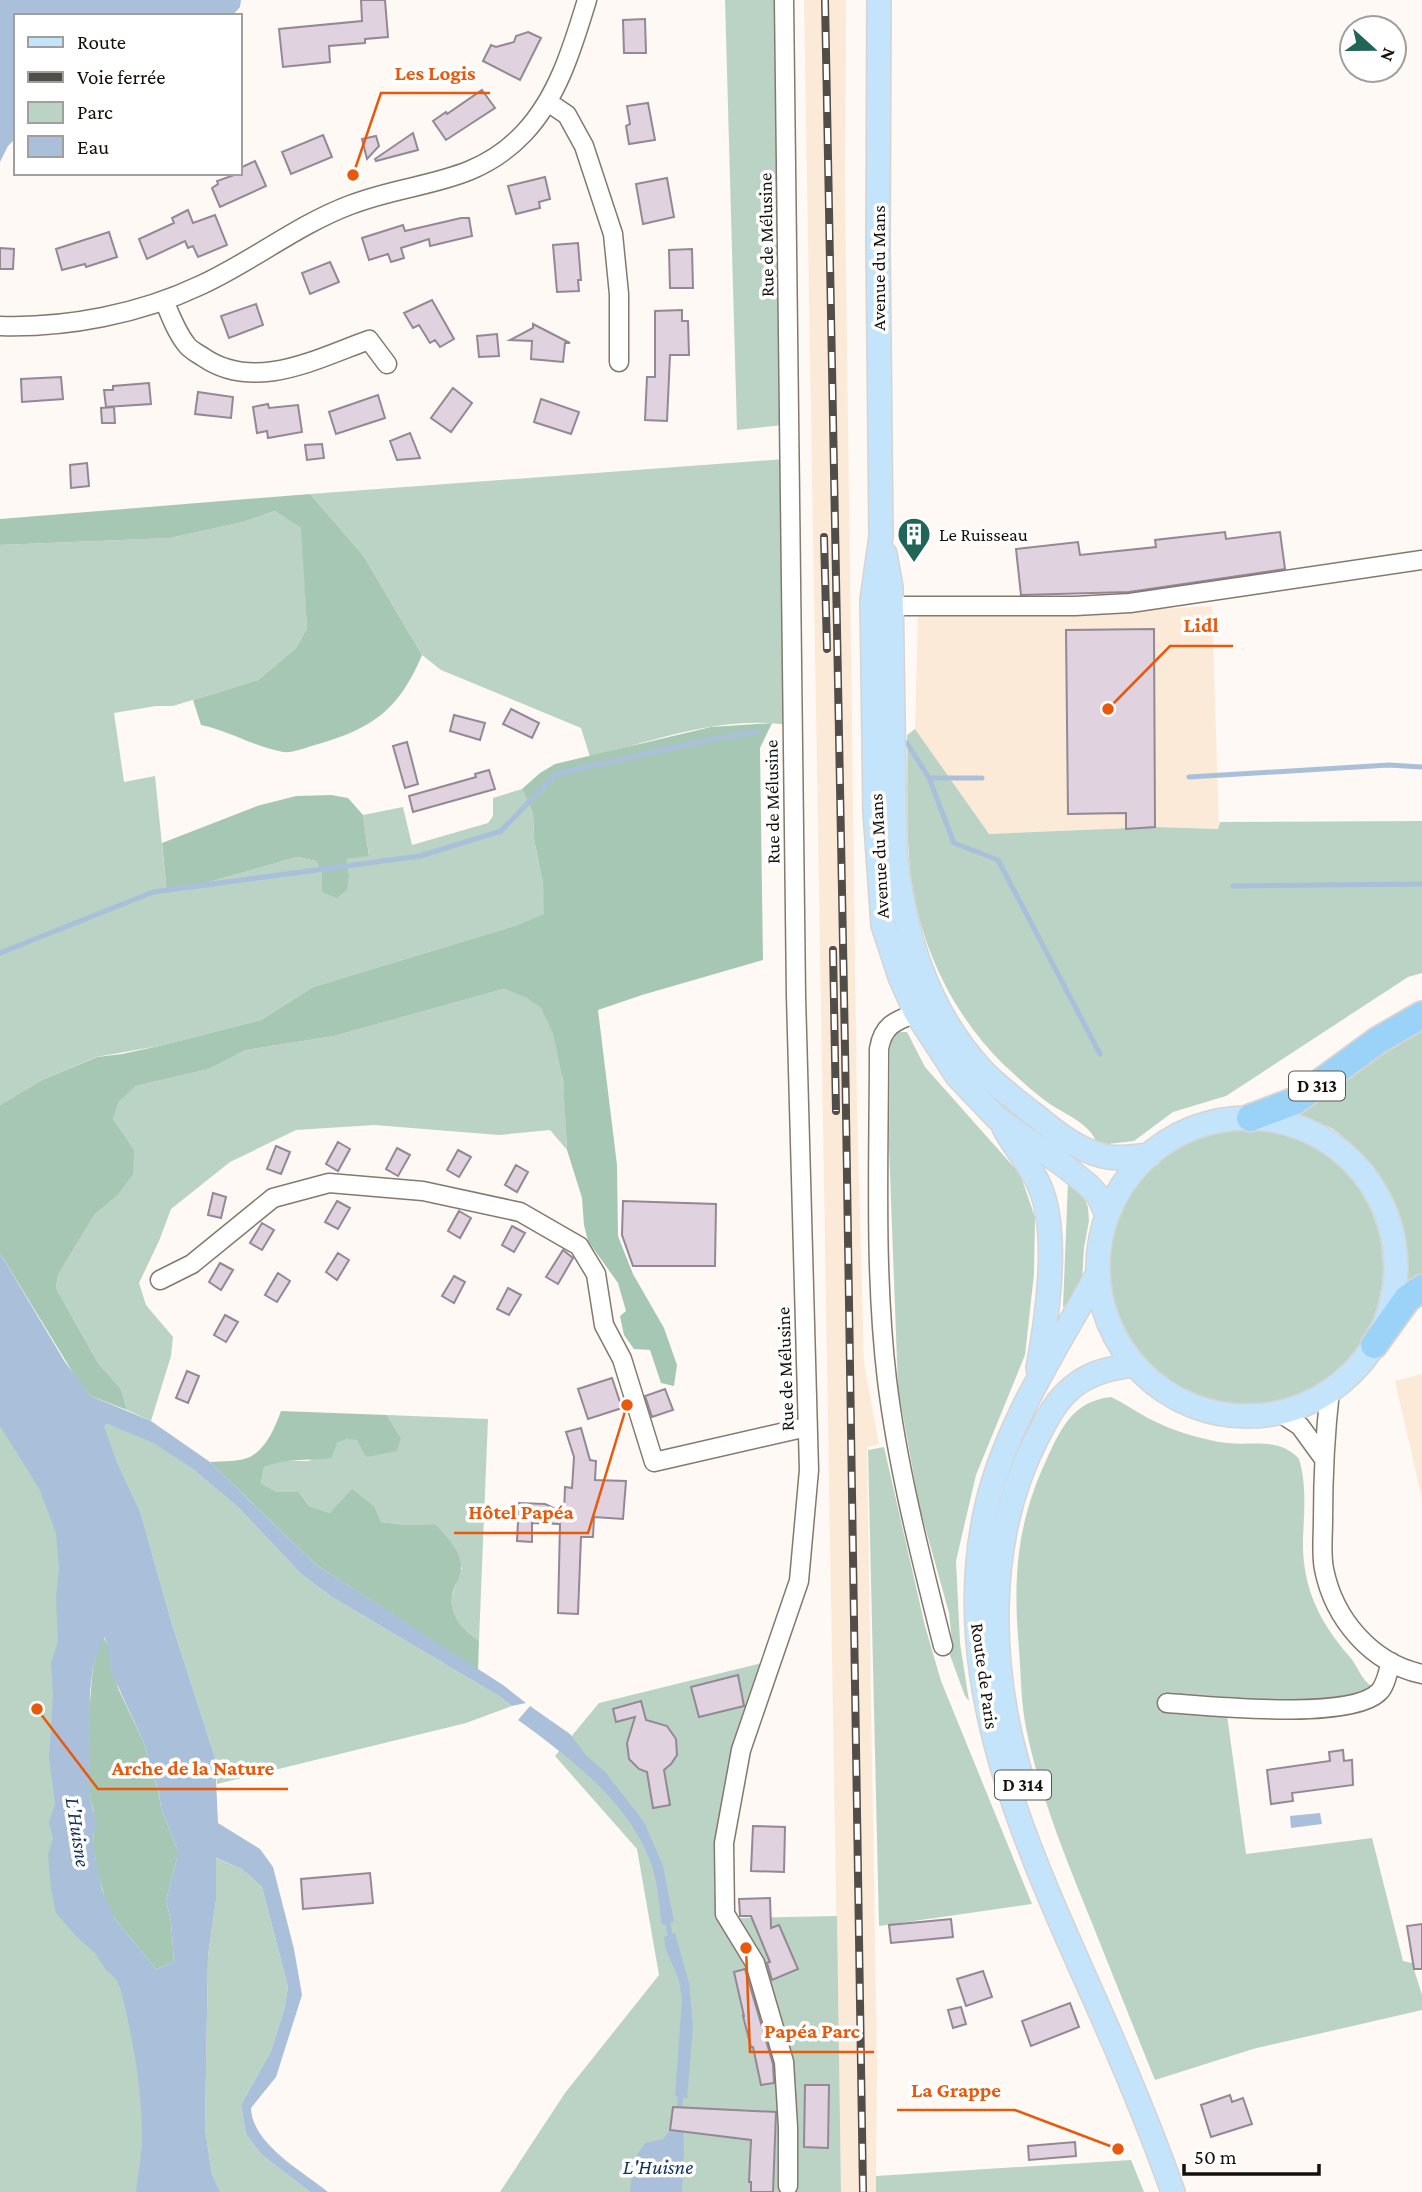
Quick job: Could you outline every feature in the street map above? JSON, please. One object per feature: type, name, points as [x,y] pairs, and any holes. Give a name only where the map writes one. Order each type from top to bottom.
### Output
[{"type":"highway","name":"D 313","points":[[1250,1118],[1295,1101],[1377,1041],[1422,1015]]},
{"type":"highway","points":[[1374,1345],[1407,1299],[1422,1288]]},
{"type":"main road","name":"Avenue du Mans","points":[[879,0],[881,536],[872,600],[875,811],[883,925],[900,977],[916,1013],[957,1076],[999,1119],[1079,1177],[1099,1197],[1107,1215]]},
{"type":"main road","name":"Avenue du Mans","points":[[881,536],[891,587],[894,817],[900,892],[908,934],[935,1002],[964,1048],[983,1071],[1044,1122],[1090,1152],[1105,1157],[1150,1155]]},
{"type":"main road","points":[[1250,1118],[1287,1124],[1324,1140],[1351,1161],[1380,1200],[1391,1234],[1395,1272],[1386,1319],[1374,1345],[1357,1367],[1330,1391],[1304,1404],[1279,1413],[1254,1416],[1228,1415],[1200,1409],[1161,1389],[1133,1365],[1116,1340],[1106,1316],[1098,1273],[1107,1215],[1126,1179],[1171,1139],[1198,1126],[1227,1119],[1250,1118]]},
{"type":"main road","points":[[999,1119],[1018,1153],[1030,1168],[1047,1205],[1049,1309],[1035,1382]]},
{"type":"main road","name":"Route de Paris","points":[[1098,1273],[1035,1382],[1002,1461],[989,1498],[980,1539],[976,1578],[980,1660],[994,1740],[1018,1820],[1130,2078]]},
{"type":"main road","name":"Route de Paris","points":[[1133,1365],[1094,1374],[1077,1383],[1062,1396],[1046,1420],[1009,1506],[1002,1541],[998,1618],[1005,1708],[1015,1756],[1034,1819],[1096,1977],[1173,2192]]},
{"type":"street","points":[[0,326],[50,325],[103,317],[164,300],[201,285],[307,224],[351,205],[387,192],[467,173],[493,158],[523,134],[548,102],[573,47],[587,0]]},
{"type":"street","name":"Rue de Mélusine","points":[[785,0],[796,996],[809,1471],[799,1581],[741,1749],[724,1843],[725,1914],[755,1963],[784,2062],[788,2186]]},
{"type":"street","points":[[548,102],[567,115],[584,146],[613,234],[619,294],[618,362]]},
{"type":"street","points":[[164,300],[188,347],[213,364],[238,371],[282,371],[369,340],[387,364]]},
{"type":"street","points":[[891,606],[1075,606],[1130,603],[1422,560]]},
{"type":"street","points":[[916,1013],[888,1027],[881,1037],[879,1049],[882,1328],[887,1381],[907,1500],[943,1646]]},
{"type":"street","points":[[160,1280],[192,1264],[273,1198],[329,1184],[422,1191],[520,1212],[579,1246],[596,1274],[604,1325],[622,1359],[654,1462],[807,1427]]},
{"type":"street","points":[[1330,1391],[1324,1459],[1324,1567],[1329,1589],[1349,1627],[1362,1641],[1391,1662],[1422,1674]]},
{"type":"street","points":[[1279,1413],[1300,1426],[1324,1459]]},
{"type":"street","points":[[1167,1703],[1272,1711],[1347,1706],[1370,1699],[1381,1691],[1391,1662]]},
{"type":"shaded area","points":[[804,0],[846,0],[845,195],[857,1110],[864,1363],[879,1444],[867,1447],[877,2066],[876,2192],[841,2192]]},
{"type":"shaded area","points":[[1212,606],[1219,829],[1155,827],[987,834],[915,730],[918,615],[1065,614]]},
{"type":"shaded area","points":[[1422,1374],[1422,1499],[1395,1381]]},
{"type":"green space","points":[[725,0],[775,0],[783,425],[737,430]]},
{"type":"green space","points":[[785,459],[787,725],[738,724],[688,731],[590,757],[581,728],[441,670],[422,655],[363,555],[310,494]]},
{"type":"green space","points":[[310,494],[363,555],[422,655],[404,690],[381,715],[353,732],[291,752],[272,750],[201,725],[193,700],[258,680],[296,648],[307,628],[301,528],[275,511],[243,522],[170,538],[0,545],[0,519]]},
{"type":"green space","points":[[275,511],[302,528],[307,628],[296,648],[258,680],[173,706],[114,713],[124,782],[155,776],[167,894],[297,857],[316,861],[322,874],[323,892],[349,874],[347,859],[369,855],[363,815],[403,807],[412,845],[488,823],[493,816],[493,798],[522,789],[533,813],[545,914],[313,987],[261,1020],[159,1046],[96,1057],[42,1080],[0,1105],[0,545],[170,538],[243,522]]},
{"type":"green space","points":[[772,723],[760,748],[763,960],[598,1010],[617,1165],[618,1236],[633,1274],[664,1328],[677,1365],[674,1386],[661,1383],[650,1350],[634,1349],[624,1335],[620,1316],[626,1311],[618,1283],[588,1241],[582,1198],[567,1150],[563,1080],[553,1033],[541,1008],[527,998],[504,989],[334,1036],[246,1050],[209,1069],[136,1086],[118,1102],[113,1119],[134,1149],[133,1174],[116,1197],[95,1214],[58,1275],[56,1288],[98,1363],[121,1389],[127,1410],[91,1396],[78,1381],[0,1253],[0,1105],[42,1080],[97,1057],[159,1046],[261,1020],[313,987],[517,925],[544,914],[543,884],[534,839],[533,813],[522,789],[540,773],[555,764],[711,727]]},
{"type":"green space","points":[[915,729],[989,834],[1155,827],[1218,829],[1220,822],[1422,821],[1422,973],[1408,977],[1226,1096],[1173,1112],[1134,1141],[1108,1144],[1096,1141],[1081,1123],[1047,1102],[1002,1063],[966,1019],[937,969],[918,915],[909,858],[907,735]]},
{"type":"green space","points":[[331,795],[348,798],[363,815],[369,856],[347,859],[347,890],[337,898],[322,892],[322,874],[316,861],[297,857],[167,894],[162,843],[257,806],[296,796]]},
{"type":"green space","points":[[504,989],[534,1002],[542,1009],[550,1023],[562,1077],[567,1150],[550,1130],[499,1135],[374,1125],[296,1130],[230,1162],[171,1209],[139,1283],[146,1305],[173,1337],[171,1356],[151,1421],[127,1410],[121,1389],[98,1363],[56,1288],[58,1275],[95,1214],[116,1197],[134,1149],[113,1119],[117,1102],[136,1086],[209,1069],[246,1050],[334,1036]]},
{"type":"green space","points":[[1422,1025],[1422,1280],[1404,1289],[1403,1236],[1400,1220],[1387,1189],[1365,1159],[1342,1136],[1329,1127],[1298,1115]]},
{"type":"green space","points":[[894,1032],[907,1032],[925,1067],[1020,1174],[1035,1217],[1034,1274],[1025,1355],[976,1475],[956,1561],[960,1643],[969,1701],[947,1647],[952,1641],[949,1613],[919,1505],[898,1388],[889,1146],[890,1049]]},
{"type":"green space","points":[[1259,1129],[1298,1139],[1310,1145],[1333,1160],[1352,1179],[1373,1214],[1381,1240],[1381,1294],[1373,1320],[1360,1344],[1343,1365],[1322,1382],[1298,1395],[1259,1405],[1231,1405],[1192,1395],[1180,1389],[1157,1374],[1138,1355],[1117,1320],[1109,1294],[1107,1253],[1117,1214],[1123,1202],[1138,1179],[1157,1160],[1192,1139],[1218,1131]]},
{"type":"green space","points":[[1068,1181],[1083,1196],[1088,1207],[1089,1221],[1082,1282],[1068,1311],[1063,1307]]},
{"type":"green space","points":[[0,1345],[104,1569],[69,1773],[188,2192],[0,2192]]},
{"type":"green space","points":[[1111,1397],[1180,1432],[1227,1443],[1274,1445],[1291,1452],[1299,1459],[1304,1489],[1303,1556],[1309,1588],[1329,1630],[1371,1686],[1332,1698],[1304,1700],[1164,1697],[1160,1711],[1227,1715],[1246,1854],[1372,1838],[1403,1961],[1412,1963],[1422,1995],[1422,2010],[1253,2049],[1155,2080],[1046,1803],[1024,1718],[1017,1624],[1019,1554],[1022,1532],[1035,1486],[1056,1439],[1069,1419],[1086,1404]]},
{"type":"green space","points":[[281,1411],[387,1415],[401,1438],[397,1451],[366,1457],[357,1440],[348,1439],[337,1443],[331,1458],[288,1461],[264,1467],[261,1483],[277,1492],[299,1492],[309,1506],[330,1513],[352,1489],[375,1507],[381,1522],[405,1525],[435,1524],[460,1559],[461,1570],[452,1595],[453,1611],[465,1630],[479,1641],[478,1670],[315,1564],[210,1462],[241,1460],[256,1453],[270,1437]]},
{"type":"green space","points":[[387,1415],[488,1419],[479,1641],[460,1624],[452,1609],[462,1568],[435,1524],[405,1525],[381,1522],[375,1507],[330,1513],[309,1506],[299,1492],[277,1492],[261,1483],[264,1467],[278,1461],[309,1461],[348,1439],[401,1438]]},
{"type":"green space","points":[[107,1424],[154,1442],[194,1470],[240,1509],[301,1574],[332,1597],[512,1706],[466,1723],[217,1784],[215,1758],[172,1624],[140,1511],[103,1427]]},
{"type":"green space","points":[[884,1447],[925,1626],[941,1681],[1032,1904],[879,1926],[868,1450]]},
{"type":"green space","points":[[103,1637],[107,1643],[118,1688],[144,1743],[161,1808],[177,1849],[166,1901],[171,1921],[174,1962],[156,1969],[115,1919],[107,1905],[93,1845],[94,1812],[89,1795],[89,1713],[93,1666]]},
{"type":"green space","points":[[766,1662],[722,1809],[714,1891],[728,1921],[739,1918],[837,1916],[841,2192],[500,2192],[565,2093],[659,1975],[637,1849],[555,1756],[599,1703]]},
{"type":"green space","points":[[215,1858],[242,1869],[262,1887],[288,1987],[271,2051],[241,2105],[246,2134],[261,2154],[310,2192],[220,2192],[212,2174],[205,2129],[208,1956],[216,1900]]},
{"type":"green space","points":[[1131,2160],[1144,2192],[876,2192],[876,2176]]},
{"type":"water","points":[[0,0],[241,0],[240,7],[234,14],[14,14],[14,140],[0,162]]},
{"type":"water","points":[[0,1253],[65,1362],[91,1396],[151,1421],[210,1462],[315,1564],[503,1685],[526,1703],[512,1706],[332,1597],[301,1574],[240,1509],[194,1470],[154,1443],[107,1424],[104,1427],[140,1511],[172,1624],[215,1758],[218,1823],[260,1849],[273,1867],[294,1949],[302,1995],[276,2077],[251,2108],[254,2121],[260,2133],[280,2156],[328,2192],[310,2192],[261,2154],[246,2134],[241,2105],[271,2051],[288,1987],[262,1887],[242,1869],[216,1858],[216,1900],[208,1956],[205,2129],[212,2174],[220,2192],[136,2192],[142,2119],[133,2045],[121,1991],[117,1980],[106,1970],[95,1953],[56,1913],[51,1889],[48,1855],[53,1838],[49,1823],[55,1803],[49,1757],[53,1695],[51,1663],[58,1641],[56,1597],[59,1568],[56,1533],[39,1488],[0,1426]],"holes":[[[104,1637],[110,1669],[144,1743],[161,1808],[177,1849],[166,1901],[171,1921],[174,1962],[156,1969],[115,1919],[102,1890],[95,1856],[93,1835],[97,1824],[89,1795],[90,1692],[93,1666]]]},
{"type":"water","points":[[530,1706],[570,1734],[586,1755],[606,1773],[644,1822],[663,1866],[674,1921],[662,1925],[652,1866],[642,1843],[614,1802],[577,1766],[518,1720]]},
{"type":"water","points":[[1320,1813],[1322,1824],[1291,1828],[1290,1816]]},
{"type":"water","name":"L'Huisne","points":[[675,1933],[689,1983],[693,2027],[687,2098],[675,2096],[682,1999],[679,1980],[666,1950],[664,1937]]},
{"type":"water","name":"L'Huisne","points":[[670,2130],[683,2131],[682,2192],[630,2192],[633,2161],[645,2143],[663,2139]]},
{"type":"building","points":[[361,0],[385,0],[388,37],[365,39],[365,43],[329,46],[330,62],[283,67],[279,29],[362,21]]},
{"type":"building","points":[[645,19],[646,53],[624,53],[623,20]]},
{"type":"building","points":[[528,32],[541,38],[520,80],[483,61],[491,45],[496,47],[514,42],[516,36]]},
{"type":"building","points":[[482,90],[495,108],[446,140],[433,121]]},
{"type":"building","points":[[648,103],[655,140],[629,144],[627,106]]},
{"type":"building","points":[[413,133],[418,150],[376,161],[375,159]]},
{"type":"building","points":[[323,135],[332,157],[291,174],[282,152]]},
{"type":"building","points":[[376,136],[379,146],[367,159],[362,139]]},
{"type":"building","points":[[255,161],[266,186],[220,207],[212,188],[218,184],[217,181],[242,175],[242,167]]},
{"type":"building","points":[[545,177],[550,199],[539,202],[540,208],[516,214],[508,186]]},
{"type":"building","points":[[667,178],[674,217],[643,224],[636,184]]},
{"type":"building","points":[[188,210],[193,223],[215,215],[227,245],[198,257],[193,246],[188,248],[185,241],[147,259],[139,239],[174,223],[172,218]]},
{"type":"building","points":[[469,218],[472,236],[430,246],[429,239],[401,248],[404,258],[391,262],[388,254],[369,260],[362,238],[403,225],[405,231]]},
{"type":"building","points":[[109,232],[117,257],[86,267],[85,264],[62,270],[56,249]]},
{"type":"building","points":[[578,243],[581,280],[578,280],[579,291],[557,292],[553,245]]},
{"type":"building","points":[[0,248],[14,249],[13,269],[0,269]]},
{"type":"building","points":[[692,249],[693,288],[670,288],[669,250]]},
{"type":"building","points":[[330,262],[339,282],[310,294],[302,273]]},
{"type":"building","points":[[432,300],[454,339],[440,347],[435,340],[430,343],[419,325],[413,328],[404,313]]},
{"type":"building","points":[[256,304],[263,325],[229,338],[221,316]]},
{"type":"building","points":[[682,310],[682,321],[688,321],[689,355],[670,355],[667,421],[645,420],[647,377],[655,377],[655,311]]},
{"type":"building","points":[[533,324],[570,343],[565,343],[563,362],[531,359],[532,341],[510,340],[533,328]]},
{"type":"building","points":[[497,334],[499,356],[479,357],[477,336]]},
{"type":"building","points":[[61,377],[63,399],[22,402],[21,379]]},
{"type":"building","points":[[149,383],[151,404],[106,407],[104,390],[113,390],[113,386]]},
{"type":"building","points":[[453,388],[472,403],[451,432],[431,418]]},
{"type":"building","points":[[198,392],[233,397],[231,418],[195,414]]},
{"type":"building","points":[[378,395],[385,418],[336,434],[329,412]]},
{"type":"building","points":[[541,399],[579,412],[571,434],[534,422]]},
{"type":"building","points":[[268,404],[269,408],[298,405],[302,432],[268,438],[267,431],[257,433],[253,407]]},
{"type":"building","points":[[114,407],[115,423],[102,423],[101,408]]},
{"type":"building","points":[[410,433],[420,458],[397,460],[390,441]]},
{"type":"building","points":[[322,444],[324,458],[307,460],[305,445]]},
{"type":"building","points":[[87,463],[89,486],[71,488],[70,465]]},
{"type":"building","points":[[1225,532],[1226,539],[1280,532],[1285,569],[1129,592],[1021,595],[1016,549],[1078,542],[1080,555],[1156,547],[1155,540]]},
{"type":"building","points":[[1154,629],[1155,827],[1126,829],[1126,813],[1068,814],[1066,630]]},
{"type":"building","points":[[511,709],[539,723],[532,738],[503,724]]},
{"type":"building","points":[[454,715],[485,723],[480,740],[450,731]]},
{"type":"building","points":[[407,742],[418,784],[405,788],[393,746]]},
{"type":"building","points":[[489,770],[495,789],[413,812],[409,796],[476,777],[475,774]]},
{"type":"building","points":[[338,1142],[350,1149],[338,1171],[326,1164]]},
{"type":"building","points":[[276,1146],[290,1152],[281,1174],[267,1169]]},
{"type":"building","points":[[397,1148],[410,1155],[398,1176],[386,1169]]},
{"type":"building","points":[[458,1150],[471,1157],[459,1177],[447,1170]]},
{"type":"building","points":[[516,1165],[528,1172],[517,1192],[505,1185]]},
{"type":"building","points":[[213,1193],[226,1197],[221,1218],[208,1215]]},
{"type":"building","points":[[337,1201],[350,1208],[338,1229],[325,1222]]},
{"type":"building","points":[[623,1201],[716,1204],[715,1266],[633,1266],[622,1235]]},
{"type":"building","points":[[459,1211],[471,1218],[460,1238],[448,1231]]},
{"type":"building","points":[[262,1223],[274,1230],[262,1250],[250,1243]]},
{"type":"building","points":[[512,1226],[525,1233],[514,1252],[502,1245]]},
{"type":"building","points":[[563,1250],[573,1258],[558,1284],[546,1277]]},
{"type":"building","points":[[338,1253],[349,1260],[337,1280],[326,1272]]},
{"type":"building","points":[[220,1263],[233,1270],[221,1290],[209,1282]]},
{"type":"building","points":[[278,1273],[290,1281],[277,1302],[265,1295]]},
{"type":"building","points":[[454,1276],[465,1282],[454,1303],[442,1296]]},
{"type":"building","points":[[508,1288],[521,1295],[509,1315],[497,1309]]},
{"type":"building","points":[[225,1315],[238,1322],[226,1342],[214,1335]]},
{"type":"building","points":[[187,1371],[199,1376],[188,1403],[176,1398]]},
{"type":"building","points":[[612,1378],[622,1408],[588,1419],[578,1389]]},
{"type":"building","points":[[665,1389],[673,1410],[652,1417],[645,1396]]},
{"type":"building","points":[[581,1428],[590,1460],[596,1461],[595,1480],[626,1481],[623,1519],[594,1517],[593,1537],[581,1537],[578,1614],[558,1613],[560,1524],[532,1523],[532,1542],[517,1541],[519,1503],[545,1504],[564,1513],[565,1487],[572,1488],[574,1457],[566,1432]]},
{"type":"building","points":[[738,1675],[744,1706],[699,1717],[691,1687]]},
{"type":"building","points":[[641,1701],[646,1720],[667,1726],[676,1739],[677,1755],[664,1770],[670,1805],[653,1808],[647,1772],[639,1769],[629,1759],[627,1743],[635,1717],[616,1722],[613,1709]]},
{"type":"building","points":[[1343,1750],[1344,1761],[1352,1760],[1353,1785],[1292,1793],[1293,1801],[1271,1804],[1267,1770],[1330,1761],[1329,1752]]},
{"type":"building","points":[[753,1826],[785,1827],[784,1872],[751,1871]]},
{"type":"building","points":[[370,1873],[373,1903],[303,1909],[301,1879]]},
{"type":"building","points":[[770,1898],[771,1928],[779,1925],[798,1969],[772,1980],[767,1963],[770,1962],[751,1916],[740,1916],[739,1899]]},
{"type":"building","points":[[951,1919],[953,1937],[891,1943],[889,1925]]},
{"type":"building","points":[[1422,1924],[1422,1969],[1414,1969],[1407,1926]]},
{"type":"building","points":[[745,1969],[773,2064],[774,2083],[761,2085],[743,2016],[734,1972]]},
{"type":"building","points":[[983,1971],[992,1997],[966,2006],[957,1979]]},
{"type":"building","points":[[1070,2003],[1079,2027],[1031,2046],[1022,2021]]},
{"type":"building","points":[[961,2007],[966,2024],[953,2028],[948,2010]]},
{"type":"building","points":[[805,2085],[829,2085],[828,2148],[804,2147]]},
{"type":"building","points":[[1230,2095],[1232,2102],[1243,2098],[1252,2124],[1211,2137],[1201,2105]]},
{"type":"building","points":[[673,2107],[776,2112],[773,2192],[751,2192],[751,2140],[670,2130]]},
{"type":"building","points":[[1075,2142],[1076,2156],[1029,2160],[1028,2146]]},
{"type":"waterway","points":[[0,953],[153,892],[420,856],[501,831],[556,774],[717,738],[758,732]]},
{"type":"waterway","points":[[907,743],[929,778],[982,778]]},
{"type":"waterway","points":[[1189,777],[1389,765],[1422,767]]},
{"type":"waterway","points":[[929,778],[954,843],[998,860],[1100,1054]]},
{"type":"waterway","points":[[1233,886],[1422,884]]},
{"type":"waterway","points":[[667,1919],[671,1940]]},
{"type":"waterway","points":[[679,2113],[681,2091]]},
{"type":"railway","points":[[825,0],[863,2192]]},
{"type":"railway","points":[[824,537],[827,649]]},
{"type":"railway","points":[[833,950],[836,1111]]},
{"type":"place","name":"Les Logis","points":[[353,175]]},
{"type":"place","name":"Le Ruisseau","points":[[914,564]]},
{"type":"place","name":"Lidl","points":[[1108,709]]},
{"type":"place","name":"Hôtel Papéa","points":[[627,1405]]},
{"type":"place","name":"Arche de la Nature","points":[[37,1709]]},
{"type":"place","name":"Papéa Parc","points":[[746,1948]]},
{"type":"place","name":"La Grappe","points":[[1118,2149]]}]
